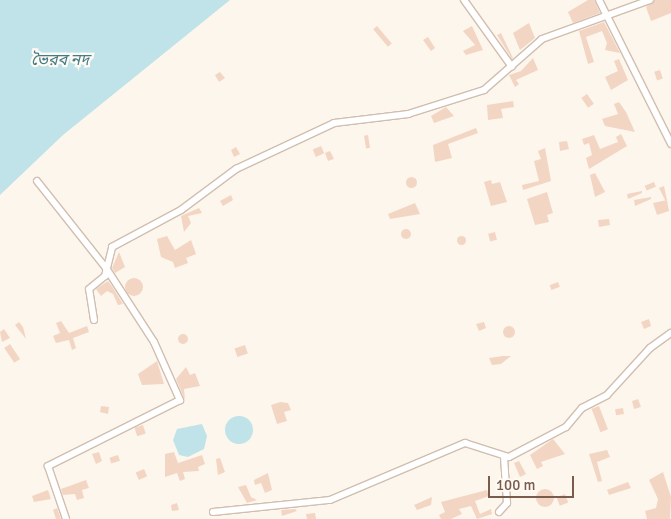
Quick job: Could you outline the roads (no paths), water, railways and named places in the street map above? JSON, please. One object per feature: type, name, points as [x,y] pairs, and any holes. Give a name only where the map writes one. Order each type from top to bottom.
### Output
[{"type":"street","points":[[464,0],[512,67]]},
{"type":"street","points":[[599,0],[671,144]]},
{"type":"street","points":[[94,320],[89,289],[105,276],[112,247],[181,210],[241,167],[334,123],[351,118],[382,119],[457,100],[484,90],[542,40],[650,0]]},
{"type":"street","points":[[37,181],[106,268],[154,342],[180,400],[48,466],[66,519]]},
{"type":"street","points":[[213,512],[330,500],[465,443],[504,457],[566,427],[582,408],[607,395],[650,348],[671,333]]},
{"type":"street","points":[[499,512],[507,503],[504,457]]},
{"type":"water","name":"ভৈরব নদ","points":[[0,0],[230,0],[63,135],[0,195]]},
{"type":"water","points":[[239,416],[249,420],[253,430],[249,440],[239,444],[229,440],[225,430],[229,420]]},
{"type":"water","points":[[202,424],[207,436],[204,449],[188,457],[179,455],[173,440],[177,429]]}]
